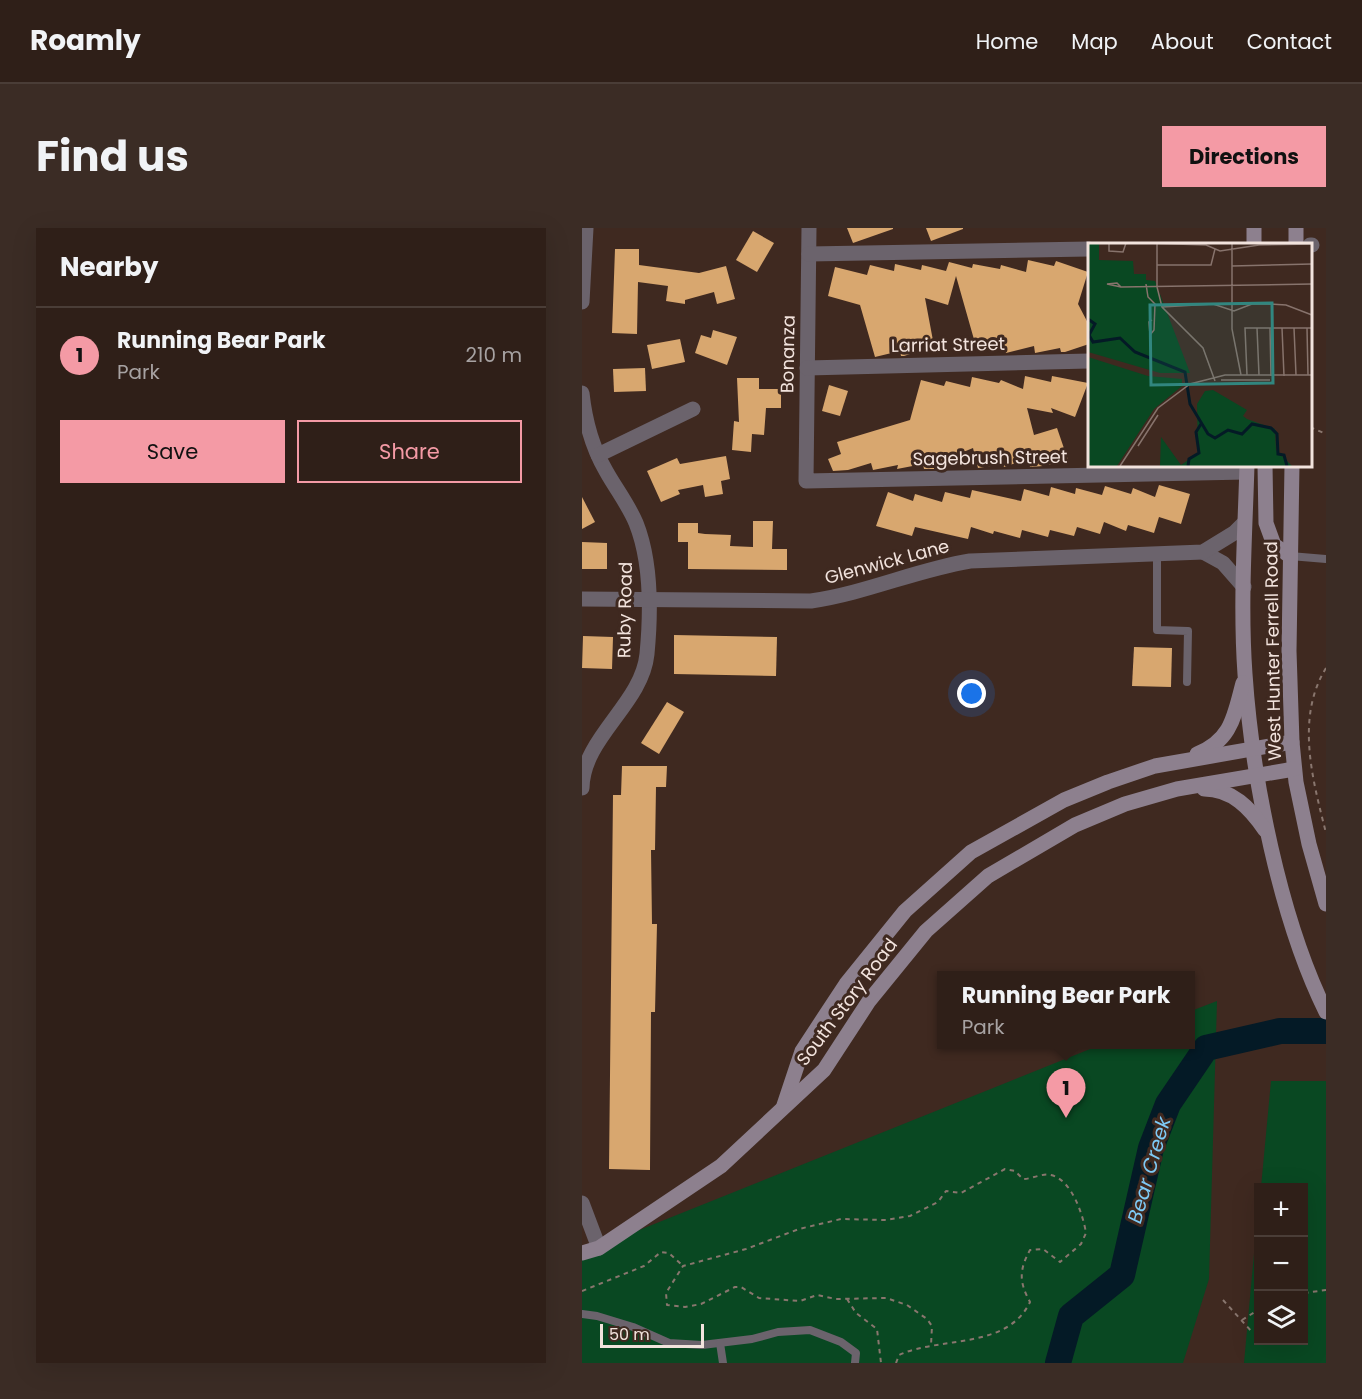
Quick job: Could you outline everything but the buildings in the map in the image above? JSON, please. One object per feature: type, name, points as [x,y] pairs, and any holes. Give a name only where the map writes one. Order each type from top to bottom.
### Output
[{"type":"main road","points":[[1265,466],[1266,523],[1274,545],[1290,556]]},
{"type":"main road","name":"West Hunter Ferrell Road","points":[[1292,466],[1288,651],[1294,769],[1309,844],[1326,904]]},
{"type":"main road","name":"West Hunter Ferrell Road","points":[[1247,469],[1244,523],[1245,674],[1258,775],[1270,837],[1294,928],[1326,1012]]},
{"type":"main road","points":[[1176,763],[1213,747],[1227,733],[1234,718],[1245,674]]},
{"type":"main road","name":"South Story Road","points":[[784,1105],[802,1050],[846,984],[905,911],[971,852],[1064,800],[1108,782],[1176,763],[1292,742]]},
{"type":"main road","name":"South Story Road","points":[[582,1253],[599,1248],[722,1166],[784,1105],[824,1070],[869,1001],[926,931],[988,876],[1075,825],[1125,804],[1177,789],[1294,769]]},
{"type":"main road","points":[[1177,789],[1212,789],[1239,800],[1254,813],[1270,837]]},
{"type":"street","points":[[582,302],[586,228]]},
{"type":"street","name":"Bonanza","points":[[806,481],[810,228]]},
{"type":"street","points":[[809,254],[1088,249]]},
{"type":"street","name":"Larriat Street","points":[[807,368],[1088,361]]},
{"type":"street","name":"Ruby Road","points":[[582,393],[590,433],[598,455],[636,523],[646,557],[648,600],[647,656],[641,676],[596,747],[582,778],[582,788]]},
{"type":"street","points":[[598,455],[693,409]]},
{"type":"street","name":"Sagebrush Street","points":[[806,481],[1247,469]]},
{"type":"street","name":"Glenwick Lane","points":[[582,599],[811,601],[843,596],[945,565],[970,561],[1203,552],[1234,533],[1244,523]]},
{"type":"street","points":[[1203,552],[1223,563],[1244,587]]},
{"type":"street","points":[[582,1203],[599,1248]]},
{"type":"lane","points":[[1157,554],[1156,630],[1188,631],[1187,682]]},
{"type":"lane","points":[[1290,556],[1326,559]]},
{"type":"lane","points":[[582,1314],[633,1327],[669,1343],[720,1343],[778,1332],[810,1330],[841,1342],[856,1353],[855,1363]]},
{"type":"lane","points":[[720,1343],[723,1363]]},
{"type":"path","points":[[1311,427],[1326,434]]},
{"type":"path","points":[[1326,668],[1313,698],[1309,733],[1314,779],[1326,833]]},
{"type":"path","points":[[896,1363],[899,1355],[918,1346],[958,1343],[1002,1330],[1025,1312],[1030,1302],[1020,1276],[1023,1262],[1030,1250],[1043,1249],[1060,1262],[1081,1244],[1086,1233],[1080,1209],[1060,1179],[1050,1175],[1023,1179],[1015,1171],[1005,1169],[961,1193],[946,1191],[938,1202],[910,1216],[886,1220],[841,1219],[799,1228],[746,1249],[683,1266],[666,1293],[667,1305],[685,1307],[701,1304],[735,1287],[741,1287],[759,1298],[800,1301],[817,1295],[847,1299],[886,1298],[908,1305],[927,1319],[932,1326],[930,1345]]},
{"type":"path","points":[[582,1291],[644,1266],[661,1252],[669,1253],[683,1266]]},
{"type":"path","points":[[1308,1292],[1326,1290]]},
{"type":"path","points":[[847,1299],[856,1313],[877,1329],[880,1363]]},
{"type":"path","points":[[1223,1300],[1253,1333]]},
{"type":"path","points":[[1242,1320],[1254,1312]]},
{"type":"green space","points":[[1217,1001],[1209,1279],[1183,1363],[582,1363],[582,1253],[1090,1049],[1195,1049],[1195,1009]]},
{"type":"green space","points":[[1271,1081],[1326,1081],[1326,1363],[1244,1363],[1254,1254],[1254,1345],[1308,1345],[1308,1183],[1261,1183]]},
{"type":"waterway","name":"Bear Creek","points":[[1058,1363],[1071,1316],[1122,1275],[1151,1148],[1168,1104],[1206,1048],[1280,1031],[1326,1031]]},
{"type":"place","name":"Running Bear Park","points":[[1066,1118]]}]
